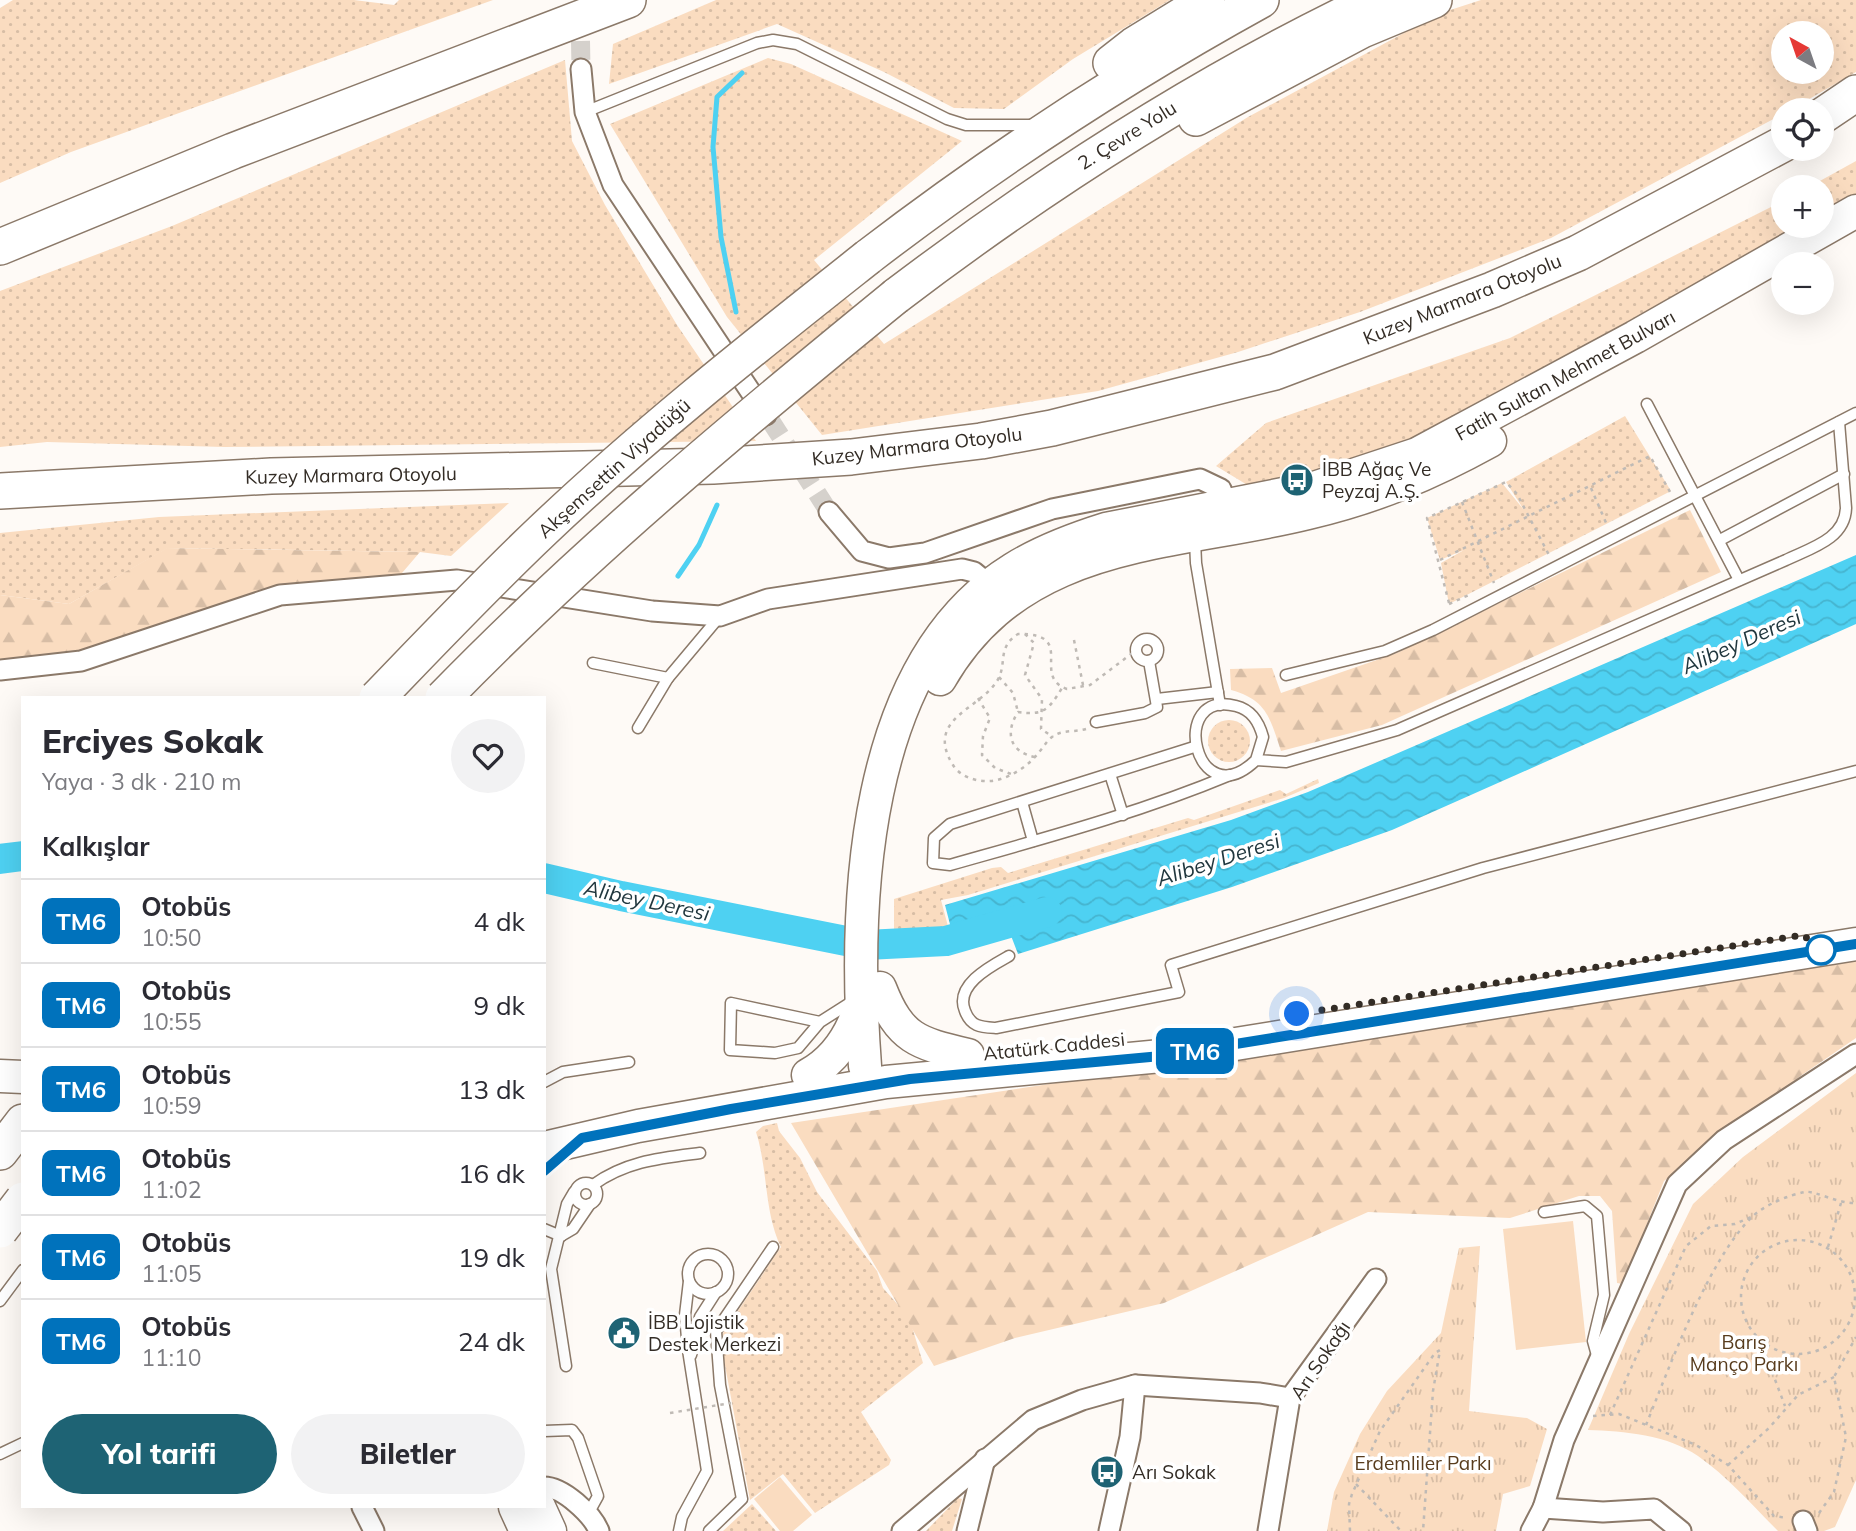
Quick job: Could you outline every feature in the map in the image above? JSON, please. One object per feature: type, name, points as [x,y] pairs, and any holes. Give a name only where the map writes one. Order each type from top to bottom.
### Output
[{"type":"highway","points":[[0,247],[233,151],[628,0]]},
{"type":"highway","points":[[1051,124],[1104,69],[1134,45],[1207,0]]},
{"type":"highway","points":[[1051,124],[1261,0]]},
{"type":"highway","name":"2. Çevre Yolu","points":[[445,696],[531,609],[601,544],[753,412],[896,296],[1085,160],[1281,44],[1374,0]]},
{"type":"highway","points":[[1085,160],[1200,116],[1362,30],[1434,0]]},
{"type":"highway","points":[[1834,108],[1856,93]]},
{"type":"highway","points":[[1834,121],[1856,111]]},
{"type":"highway","name":"Akşemsettin Viyadüğü","points":[[379,696],[542,531],[666,421],[868,257],[1051,124]]},
{"type":"highway","name":"Kuzey Marmara Otoyolu","points":[[0,491],[271,476],[713,466],[851,457],[981,441],[1052,428],[1275,372],[1492,290],[1578,253],[1771,149]]},
{"type":"highway","points":[[0,1152],[21,1125]]},
{"type":"main road","name":"Fatih Sultan Mehmet Bulvarı","points":[[1229,517],[1426,449],[1635,337],[1856,211]]},
{"type":"main road","points":[[1827,252],[1856,236]]},
{"type":"main road","name":"Fatih Sultan Mehmet Bulvarı","points":[[876,1071],[869,841],[879,788],[899,717],[936,646],[955,621],[991,586],[1012,570],[1077,537],[1344,504],[1421,478],[1771,283]]},
{"type":"main road","name":"Fatih Sultan Mehmet Bulvarı","points":[[871,898],[913,735],[948,666],[971,637],[1027,588],[1060,571],[1193,523]]},
{"type":"main road","name":"Atatürk Caddesi","points":[[546,1147],[810,1085],[968,1055],[1181,1031],[1856,928]]},
{"type":"main road","name":"Atatürk Caddesi","points":[[876,1071],[1161,1056],[1856,944]]},
{"type":"main road","points":[[875,985],[892,1017],[907,1035],[927,1046],[968,1055]]},
{"type":"main road","points":[[810,1085],[821,1068],[840,1048],[875,985]]},
{"type":"main road","points":[[0,1076],[21,1077]]},
{"type":"main road","name":"Atatürk Caddesi","points":[[546,1125],[810,1085]]},
{"type":"main road","points":[[0,1098],[21,1099]]},
{"type":"main road","points":[[546,1169],[582,1138]]},
{"type":"main road","points":[[515,1508],[526,1531]]},
{"type":"main road","points":[[539,1508],[550,1531]]},
{"type":"street","points":[[581,69],[585,113],[613,185],[770,420]]},
{"type":"street","points":[[830,512],[849,538],[870,556],[889,558],[925,553],[1052,509],[1200,479],[1221,489],[1229,517]]},
{"type":"street","points":[[870,556],[866,567],[870,583]]},
{"type":"street","points":[[0,670],[81,661],[280,596],[457,580],[652,611],[720,616],[768,599],[962,569],[974,572],[991,586]]},
{"type":"street","points":[[1531,1531],[1543,1508],[1563,1440],[1576,1416],[1677,1184],[1724,1140],[1856,1054]]},
{"type":"street","name":"Arı Sokağı","points":[[1268,1531],[1290,1398],[1376,1279]]},
{"type":"street","points":[[1109,1531],[1130,1437],[1135,1385]]},
{"type":"street","points":[[902,1531],[1032,1420],[1082,1400],[1135,1385],[1260,1393],[1290,1398]]},
{"type":"street","points":[[967,1531],[985,1459]]},
{"type":"street","points":[[546,1487],[554,1487],[588,1514],[599,1531]]},
{"type":"street","points":[[362,1508],[374,1531]]},
{"type":"street","points":[[1543,1508],[1602,1512],[1654,1509],[1681,1531]]},
{"type":"lane","points":[[585,113],[757,43],[773,40],[797,44],[957,122],[995,127],[1051,124]]},
{"type":"lane","points":[[1647,404],[1739,580]]},
{"type":"lane","points":[[1286,675],[1385,651],[1453,620],[1856,413]]},
{"type":"lane","points":[[1194,747],[950,824],[934,838],[933,863],[950,865],[1124,814],[1236,773],[1256,760],[1286,762],[1397,730],[1818,544],[1840,529],[1846,520],[1839,422]]},
{"type":"lane","points":[[1720,540],[1844,474]]},
{"type":"lane","points":[[1193,523],[1196,563],[1220,705]]},
{"type":"lane","points":[[638,728],[668,678],[720,616]]},
{"type":"lane","points":[[1153,640],[1157,654],[1149,661],[1139,658],[1135,651],[1139,641],[1153,640]]},
{"type":"lane","points":[[1096,722],[1145,713],[1157,707],[1149,661]]},
{"type":"lane","points":[[593,663],[668,678]]},
{"type":"lane","points":[[1157,699],[1218,692]]},
{"type":"lane","points":[[1236,773],[1215,771],[1198,757],[1193,736],[1202,716],[1220,705],[1244,708],[1260,725],[1263,737],[1256,760]]},
{"type":"lane","points":[[1009,956],[985,970],[967,989],[962,1005],[968,1019],[977,1027],[996,1028],[1179,992],[1171,965],[1483,867],[1856,771]]},
{"type":"lane","points":[[1110,774],[1124,814]]},
{"type":"lane","points":[[1022,802],[1033,841]]},
{"type":"lane","points":[[820,1022],[731,1003],[730,1051],[775,1053],[798,1048],[820,1022],[875,985]]},
{"type":"lane","points":[[546,1081],[563,1072],[629,1062]]},
{"type":"lane","points":[[566,1366],[547,1267],[561,1236],[567,1204],[574,1192],[582,1183],[593,1185],[611,1171],[632,1163],[701,1153]]},
{"type":"lane","points":[[561,1236],[573,1229],[597,1195],[593,1185]]},
{"type":"lane","points":[[574,1192],[577,1202],[590,1204]]},
{"type":"lane","points":[[1544,1212],[1585,1206],[1592,1209],[1597,1216],[1604,1295],[1593,1341],[1599,1363]]},
{"type":"lane","points":[[546,1230],[561,1236]]},
{"type":"lane","points":[[709,1531],[742,1499],[722,1394],[716,1331],[773,1247]]},
{"type":"lane","points":[[679,1531],[682,1517],[707,1471],[690,1358],[685,1315],[689,1281],[692,1262],[702,1255],[715,1256],[725,1264],[727,1277],[700,1317],[690,1358]]},
{"type":"lane","points":[[0,1301],[21,1273]]},
{"type":"lane","points":[[689,1281],[703,1293],[716,1292]]},
{"type":"lane","points":[[546,1432],[572,1430],[578,1438],[598,1496],[588,1514]]},
{"type":"lane","points":[[0,1454],[21,1444]]},
{"type":"path","points":[[1440,560],[1591,488],[1650,456],[1671,491],[1660,497]]},
{"type":"path","points":[[1453,620],[1440,560],[1427,518],[1506,482],[1517,494],[1549,555],[1560,549]]},
{"type":"path","points":[[1591,488],[1607,525],[1618,520]]},
{"type":"path","points":[[1462,502],[1494,583],[1483,588]]},
{"type":"path","points":[[1450,604],[1472,593]]},
{"type":"path","points":[[1062,688],[1052,675],[1051,646],[1040,634],[1018,634],[1006,645],[999,677],[965,707],[949,727],[946,740],[949,760],[955,770],[977,781],[992,781],[1011,774],[1035,757],[1053,737],[1089,728],[1096,722]]},
{"type":"path","points":[[1025,634],[1034,643],[1025,675],[1042,699],[1041,729],[1053,737]]},
{"type":"path","points":[[1074,640],[1083,686]]},
{"type":"path","points":[[1062,688],[1094,682],[1135,651]]},
{"type":"path","points":[[999,677],[1013,692],[1018,712],[1009,734],[1018,751],[1035,757]]},
{"type":"path","points":[[1018,712],[1040,715],[1052,705],[1062,688]]},
{"type":"path","points":[[978,698],[990,718],[983,736],[982,755],[995,768],[1011,774]]},
{"type":"path","points":[[1610,1415],[1686,1246],[1711,1226],[1735,1224],[1786,1198],[1809,1191],[1841,1203],[1856,1203]]},
{"type":"path","points":[[1827,1248],[1841,1203]]},
{"type":"path","points":[[1646,1425],[1681,1340],[1719,1262],[1753,1216]]},
{"type":"path","points":[[1791,1240],[1810,1241],[1827,1248],[1842,1260],[1852,1277],[1856,1295],[1853,1314],[1844,1331],[1831,1345],[1813,1353],[1794,1355],[1776,1350],[1760,1340],[1748,1326],[1742,1308],[1741,1289],[1747,1272],[1758,1256],[1773,1246],[1791,1240]]},
{"type":"path","points":[[1728,1465],[1769,1429],[1785,1406],[1798,1395],[1834,1377],[1856,1337]]},
{"type":"path","points":[[1760,1340],[1785,1406]]},
{"type":"path","points":[[1350,1531],[1349,1504],[1380,1431],[1434,1353],[1440,1350],[1433,1391],[1423,1531]]},
{"type":"path","points":[[1576,1416],[1619,1414],[1696,1445],[1728,1465],[1774,1516],[1805,1526],[1822,1511],[1835,1492],[1846,1437],[1834,1377]]},
{"type":"path","points":[[670,1413],[731,1403]]},
{"type":"path","points":[[1356,1484],[1401,1531]]},
{"type":"green space","points":[[13,0],[354,0],[394,5],[399,0],[493,0],[71,152],[0,183],[0,8]]},
{"type":"green space","points":[[716,0],[1170,0],[1073,59],[1004,109],[954,108],[884,72],[777,24],[609,84],[613,44]]},
{"type":"green space","points":[[1481,0],[1856,0],[1856,72],[1811,98],[1771,98],[1771,120],[1551,238],[1360,312],[1238,352],[1098,391],[822,435],[727,317],[610,124],[768,58],[791,64],[962,141],[814,260],[884,344],[1248,117],[1441,13]]},
{"type":"green space","points":[[565,60],[572,141],[605,205],[677,325],[756,441],[224,447],[47,442],[0,447],[0,291],[172,226]]},
{"type":"green space","points":[[1856,161],[1856,197],[1834,209],[1834,175],[1831,175]]},
{"type":"green space","points":[[1771,207],[1771,238],[1784,238],[1452,425],[1370,456],[1254,489],[1216,466],[1266,423],[1510,338]]},
{"type":"green space","points":[[1625,416],[1671,491],[1449,604],[1441,563],[1464,550],[1440,560],[1427,518],[1502,483],[1524,510],[1506,482]]},
{"type":"green space","points":[[509,503],[451,556],[420,552],[168,548],[69,604],[0,595],[0,533],[159,517]]},
{"type":"green space","points":[[1690,510],[1721,572],[1382,725],[1281,751],[1270,720],[1260,705],[1231,690],[1230,669],[1272,668],[1281,693],[1397,653]]},
{"type":"green space","points":[[167,548],[420,552],[396,580],[281,585],[79,654],[0,663],[0,595],[69,604]]},
{"type":"green space","points":[[1229,720],[1244,726],[1250,741],[1244,756],[1229,762],[1214,756],[1208,741],[1214,726]]},
{"type":"green space","points":[[1318,779],[1319,783],[1284,798],[968,895],[941,900],[950,934],[894,942],[894,899],[992,868],[1001,867],[1008,873],[1188,818],[1194,820],[1280,790],[1286,794]]},
{"type":"green space","points":[[1856,955],[1856,1038],[1802,1075],[1664,1181],[1623,1284],[1617,1283],[1612,1211],[1600,1196],[1579,1196],[1510,1218],[1368,1212],[1164,1303],[1015,1338],[934,1366],[791,1123],[1552,1008]]},
{"type":"green space","name":"Barış Manço Parkı","points":[[1856,1073],[1856,1480],[1835,1527],[1824,1531],[1778,1531],[1720,1473],[1686,1449],[1645,1436],[1588,1430],[1629,1334],[1693,1204],[1743,1157]]},
{"type":"green space","points":[[777,1123],[779,1131],[800,1158],[817,1192],[877,1271],[883,1288],[909,1317],[923,1363],[861,1412],[891,1460],[889,1465],[815,1513],[783,1474],[750,1500],[724,1360],[723,1333],[781,1247],[772,1219],[756,1132],[763,1126]]},
{"type":"green space","points":[[1573,1221],[1586,1342],[1516,1350],[1503,1229]]},
{"type":"green space","name":"Erdemliler Parkı","points":[[1480,1246],[1469,1411],[1527,1418],[1547,1429],[1530,1486],[1503,1494],[1496,1531],[1327,1531],[1334,1492],[1360,1434],[1387,1391],[1441,1333],[1459,1248]]},
{"type":"green space","points":[[780,1477],[812,1515],[793,1531],[780,1531],[754,1499]]},
{"type":"green space","points":[[958,1498],[962,1499],[952,1531],[926,1531]]},
{"type":"green space","points":[[752,1504],[776,1531],[723,1531]]},
{"type":"water","points":[[1856,555],[1856,624],[1392,830],[1232,887],[1018,954],[1005,920],[953,936],[945,905],[1231,820],[1308,792]]},
{"type":"waterway","points":[[736,312],[721,237],[713,147],[717,97],[742,73]]},
{"type":"waterway","points":[[678,576],[699,545],[717,505]]},
{"type":"waterway","name":"Alibey Deresi","points":[[0,859],[21,856]]},
{"type":"waterway","name":"Alibey Deresi","points":[[546,878],[866,945],[946,941],[1047,912]]},
{"type":"tunnel","points":[[580,12],[581,69]]},
{"type":"tunnel","points":[[770,420],[829,512]]},
{"type":"bus line","name":"TM6","points":[[546,1169],[582,1138],[731,1109],[910,1079],[1161,1056],[1856,944]]},
{"type":"place","name":"İBB Ağaç Ve Peyzaj A.Ş.","points":[[1297,480]]},
{"type":"place","name":"İBB Lojistik Destek Merkezi","points":[[624,1333]]},
{"type":"place","name":"Arı Sokak","points":[[1107,1472]]},
{"type":"route","points":[[1297,1014],[1803,935],[1821,950]]}]
